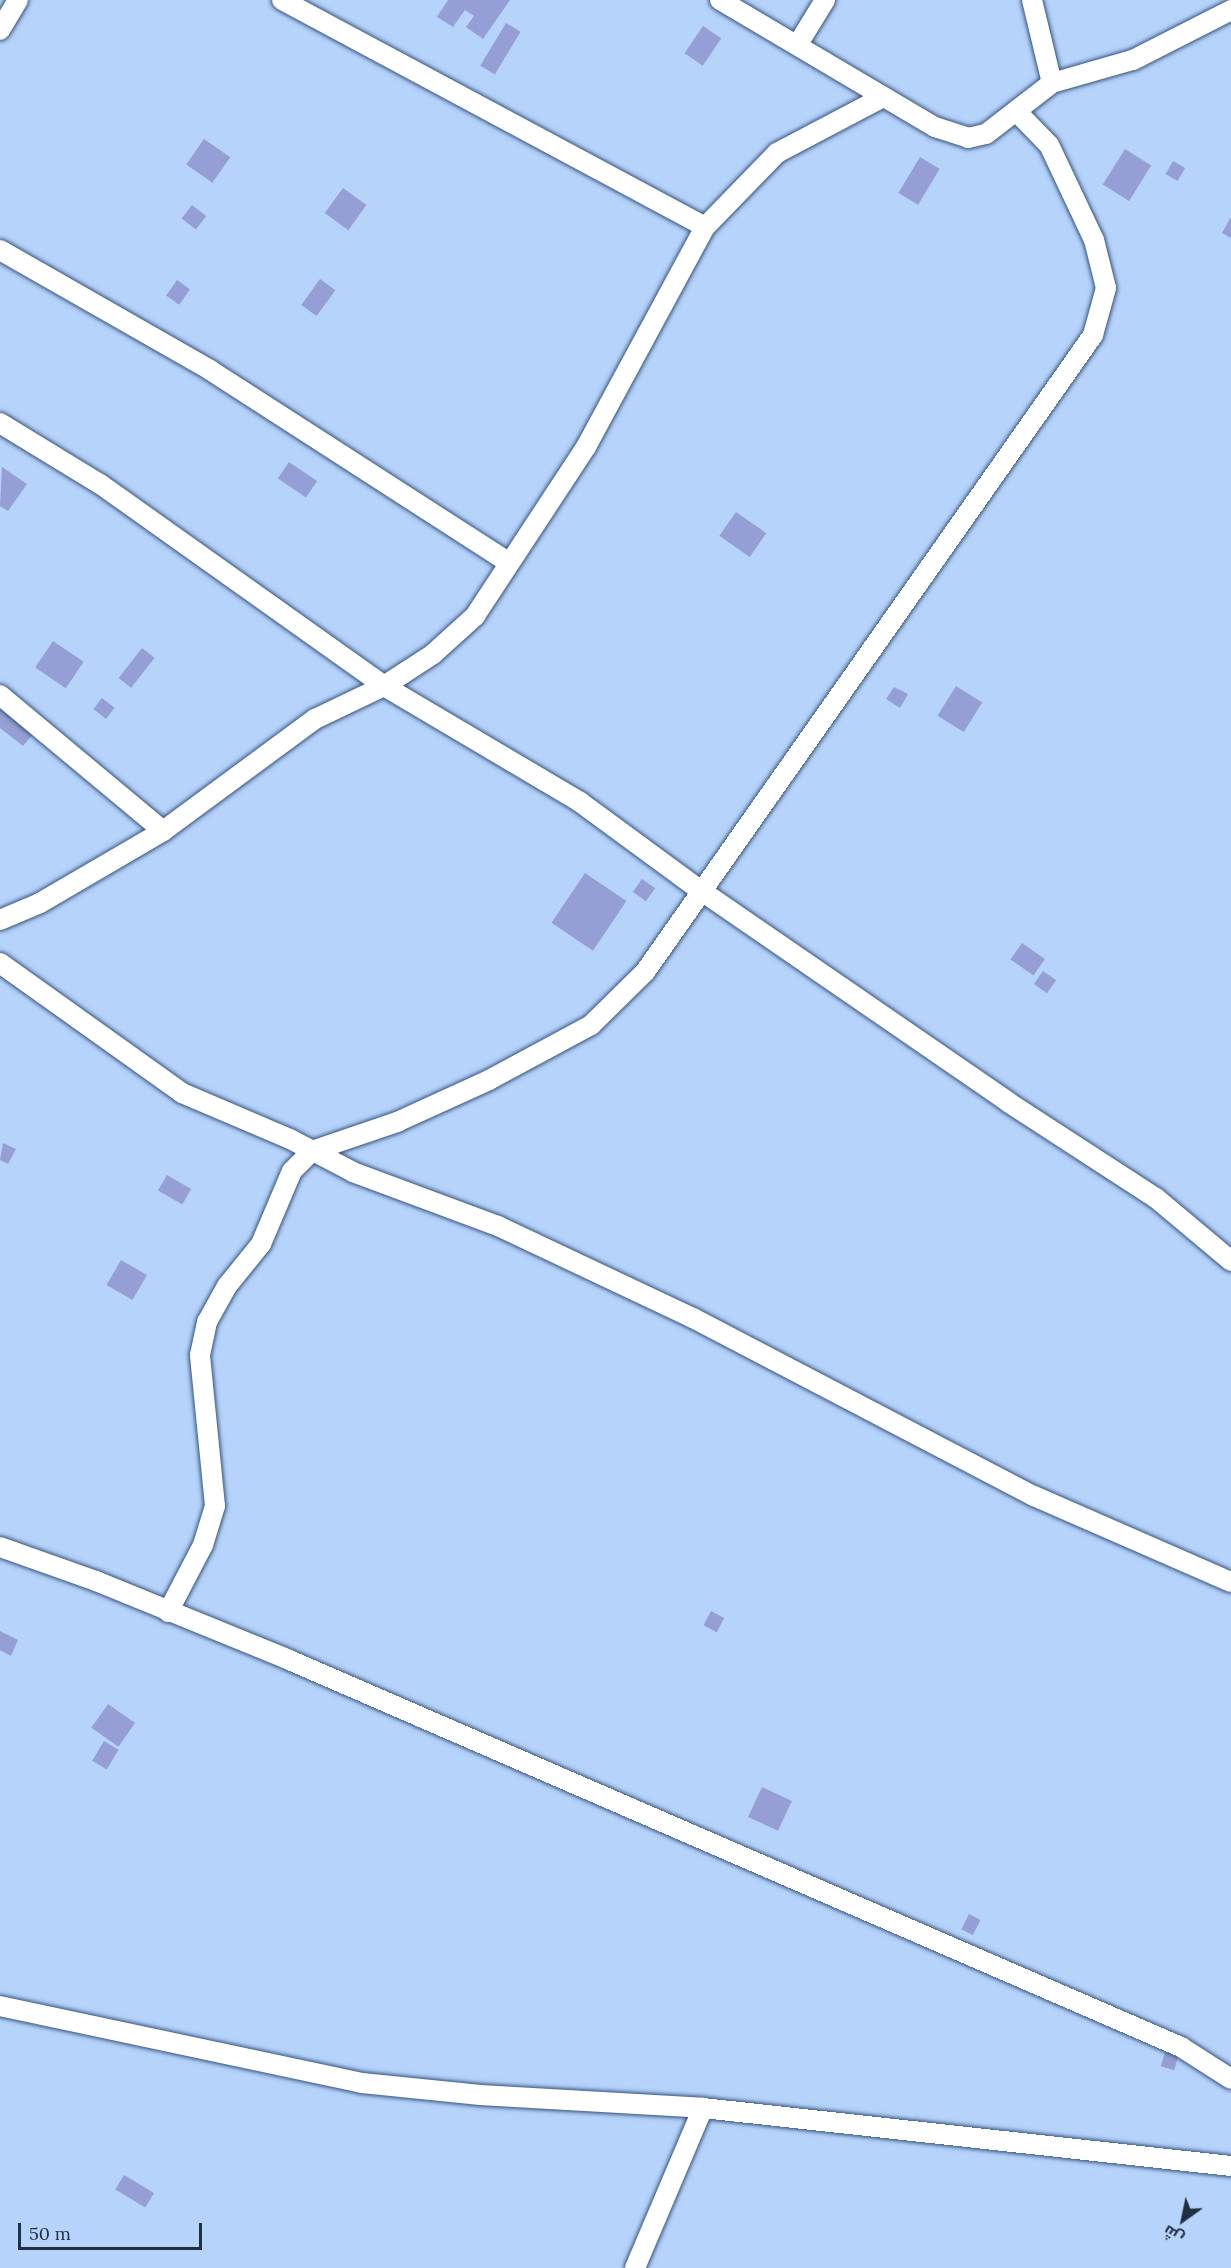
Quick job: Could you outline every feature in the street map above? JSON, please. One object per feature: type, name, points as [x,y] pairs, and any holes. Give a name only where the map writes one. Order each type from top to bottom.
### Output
[{"type":"street","points":[[0,30],[18,0]]},
{"type":"street","points":[[282,0],[705,227]]},
{"type":"street","points":[[720,0],[935,127],[968,138],[987,134],[1052,82],[1133,60],[1231,10]]},
{"type":"street","points":[[798,44],[825,0]]},
{"type":"street","points":[[1032,0],[1052,82]]},
{"type":"street","points":[[0,920],[40,903],[163,831],[315,719],[384,686],[433,654],[475,616],[586,447],[705,227],[777,153],[883,97]]},
{"type":"street","points":[[168,1612],[202,1545],[215,1506],[200,1355],[207,1322],[226,1286],[261,1244],[292,1171],[312,1151],[397,1122],[489,1080],[591,1025],[645,972],[700,890],[1093,335],[1106,288],[1094,240],[1049,145],[1017,112]]},
{"type":"street","points":[[0,250],[210,370],[509,563]]},
{"type":"street","points":[[0,423],[100,484],[384,686],[580,802],[700,890],[1008,1102],[1156,1198],[1231,1261]]},
{"type":"street","points":[[0,694],[163,831]]},
{"type":"street","points":[[0,963],[182,1093],[312,1151],[353,1173],[498,1226],[693,1318],[1034,1496],[1231,1582]]},
{"type":"street","points":[[0,1547],[96,1581],[287,1659],[1181,2047],[1231,2079]]},
{"type":"street","points":[[0,2006],[362,2083],[480,2095],[703,2108],[1231,2166]]},
{"type":"street","points":[[635,2268],[703,2108]]},
{"type":"building","points":[[448,0],[510,0],[483,39],[466,27],[474,16],[465,10],[453,27],[437,17]]},
{"type":"building","points":[[506,23],[521,32],[495,75],[480,66]]},
{"type":"building","points":[[703,26],[721,38],[703,66],[685,53]]},
{"type":"building","points":[[204,139],[230,157],[212,183],[186,164]]},
{"type":"building","points":[[1125,149],[1151,165],[1129,201],[1103,185]]},
{"type":"building","points":[[920,157],[940,169],[918,205],[898,193]]},
{"type":"building","points":[[1173,161],[1185,168],[1178,181],[1166,174]]},
{"type":"building","points":[[343,188],[366,205],[348,230],[325,213]]},
{"type":"building","points":[[192,205],[206,216],[196,229],[182,218]]},
{"type":"building","points":[[1231,217],[1231,238],[1222,233]]},
{"type":"building","points":[[320,279],[335,290],[317,316],[301,305]]},
{"type":"building","points":[[177,280],[190,289],[179,305],[166,296]]},
{"type":"building","points":[[289,462],[317,481],[306,498],[278,479]]},
{"type":"building","points":[[2,467],[27,484],[8,511],[0,506]]},
{"type":"building","points":[[736,512],[766,533],[750,557],[719,536]]},
{"type":"building","points":[[53,641],[84,662],[66,688],[35,668]]},
{"type":"building","points":[[142,648],[155,658],[131,688],[119,678]]},
{"type":"building","points":[[956,686],[982,702],[964,732],[937,716]]},
{"type":"building","points":[[894,687],[908,694],[900,708],[886,699]]},
{"type":"building","points":[[102,698],[115,708],[106,719],[93,709]]},
{"type":"building","points":[[0,708],[33,734],[23,746],[0,728]]},
{"type":"building","points":[[585,873],[626,901],[593,951],[551,923]]},
{"type":"building","points":[[642,879],[655,888],[646,901],[633,892]]},
{"type":"building","points":[[1022,943],[1045,959],[1033,975],[1011,959]]},
{"type":"building","points":[[1043,971],[1056,980],[1047,993],[1034,984]]},
{"type":"building","points":[[3,1143],[16,1149],[8,1164],[0,1160]]},
{"type":"building","points":[[167,1175],[191,1189],[182,1205],[158,1191]]},
{"type":"building","points":[[121,1260],[147,1275],[132,1300],[106,1285]]},
{"type":"building","points":[[711,1611],[724,1618],[717,1632],[703,1625]]},
{"type":"building","points":[[0,1631],[18,1640],[11,1656],[0,1650]]},
{"type":"building","points":[[108,1704],[135,1723],[118,1747],[91,1728]]},
{"type":"building","points":[[104,1741],[119,1750],[107,1769],[92,1761]]},
{"type":"building","points":[[762,1787],[792,1801],[778,1831],[748,1817]]},
{"type":"building","points":[[969,1914],[981,1920],[973,1935],[961,1929]]},
{"type":"building","points":[[1166,2049],[1179,2053],[1174,2070],[1161,2066]]},
{"type":"building","points":[[124,2175],[154,2193],[145,2208],[115,2190]]}]
